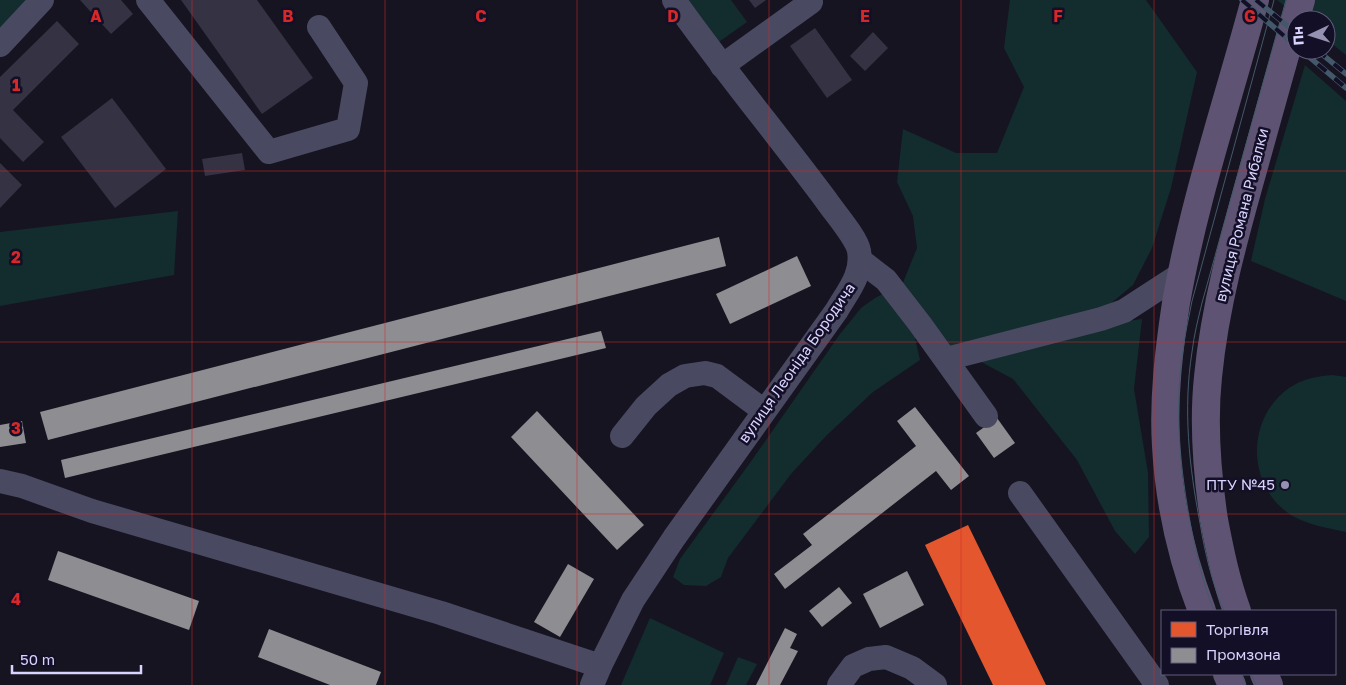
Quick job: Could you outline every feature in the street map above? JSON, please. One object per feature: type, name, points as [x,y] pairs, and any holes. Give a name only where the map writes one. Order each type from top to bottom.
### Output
[{"type":"main road","points":[[1202,610],[1180,542],[1171,494],[1166,446],[1166,396],[1170,348],[1181,274],[1194,216],[1255,0]]},
{"type":"main road","name":"вулиця Романа Рибалки","points":[[1237,610],[1220,556],[1212,509],[1207,462],[1206,413],[1208,378],[1221,291],[1232,245],[1301,0]]},
{"type":"street","points":[[0,45],[42,0]]},
{"type":"street","points":[[148,0],[268,152],[348,129],[356,84],[319,27]]},
{"type":"street","points":[[674,0],[708,49],[848,232],[858,248],[860,260],[886,280],[946,359],[986,416]]},
{"type":"street","points":[[722,66],[814,1]]},
{"type":"street","name":"вулиця Леоніда Бородича","points":[[596,676],[633,600],[674,538],[837,310],[858,275],[860,260]]},
{"type":"street","points":[[946,359],[1101,319],[1124,311],[1181,274]]},
{"type":"street","points":[[622,436],[652,401],[669,385],[685,376],[705,373],[716,376],[764,411]]},
{"type":"street","points":[[0,482],[22,486],[92,511],[441,613],[596,676]]},
{"type":"street","points":[[1020,493],[1158,685]]},
{"type":"street","points":[[839,685],[853,666],[869,659],[886,657],[912,668],[935,685]]},
{"type":"green space","points":[[0,0],[42,0],[0,45]]},
{"type":"green space","points":[[674,0],[731,0],[747,22],[709,49]]},
{"type":"green space","points":[[1010,0],[1146,0],[1197,72],[1171,188],[1152,248],[1133,285],[1104,309],[952,349],[915,338],[920,360],[873,392],[826,436],[791,474],[728,558],[721,577],[706,586],[684,585],[673,577],[680,559],[840,334],[861,308],[883,294],[900,290],[917,248],[913,216],[897,182],[903,129],[956,153],[997,153],[1024,87],[1004,48]]},
{"type":"green space","points":[[1277,0],[1346,0],[1346,55],[1336,47],[1336,10],[1290,10]]},
{"type":"green space","points":[[1305,65],[1346,101],[1346,301],[1251,261],[1265,199]]},
{"type":"green space","points":[[178,211],[174,275],[0,306],[0,232]]},
{"type":"green space","points":[[1142,319],[1134,389],[1148,473],[1149,537],[1135,554],[1115,531],[1077,460],[1013,379],[970,356],[1119,322]]},
{"type":"green space","points":[[1333,375],[1346,377],[1346,532],[1304,521],[1291,515],[1276,502],[1266,487],[1259,470],[1257,452],[1259,434],[1265,416],[1275,401],[1289,388],[1299,382],[1315,377]]},
{"type":"green space","points":[[650,618],[724,653],[710,685],[621,685]]},
{"type":"green space","points":[[738,657],[757,664],[746,685],[726,685]]},
{"type":"building: Торгівля","points":[[968,525],[1046,685],[993,685],[925,545]]},
{"type":"building: Промзона","points":[[719,237],[726,266],[48,440],[40,412]]},
{"type":"building: Промзона","points":[[797,256],[811,286],[730,324],[716,294]]},
{"type":"building: Промзона","points":[[601,331],[606,348],[65,478],[61,460]]},
{"type":"building: Промзона","points":[[915,407],[969,476],[951,490],[936,471],[785,589],[774,574],[812,545],[803,534],[916,446],[897,421]]},
{"type":"building: Промзона","points":[[537,411],[644,525],[617,550],[511,437]]},
{"type":"building: Промзона","points":[[997,418],[1015,443],[994,458],[976,433]]},
{"type":"building: Промзона","points":[[22,421],[26,443],[0,447],[0,425]]},
{"type":"building: Промзона","points":[[58,551],[199,601],[189,630],[48,580]]},
{"type":"building: Промзона","points":[[568,564],[594,579],[560,637],[534,622]]},
{"type":"building: Промзона","points":[[907,571],[924,605],[880,628],[863,594]]},
{"type":"building: Промзона","points":[[839,587],[852,603],[822,627],[809,611]]},
{"type":"building: Промзона","points":[[785,628],[797,634],[790,648],[798,651],[780,685],[756,685]]},
{"type":"building: Промзона","points":[[269,629],[381,672],[376,685],[330,685],[258,657]]},
{"type":"building: Інше","points":[[80,0],[121,0],[133,14],[111,34]]},
{"type":"building: Інше","points":[[181,0],[257,0],[313,78],[262,114]]},
{"type":"building: Інше","points":[[749,0],[766,0],[755,8]]},
{"type":"building: Інше","points":[[57,21],[79,44],[13,110],[44,142],[23,162],[0,138],[0,77]]},
{"type":"building: Інше","points":[[815,28],[852,80],[827,98],[790,46]]},
{"type":"building: Інше","points":[[873,32],[888,48],[865,71],[850,56]]},
{"type":"building: Інше","points":[[112,98],[166,169],[115,208],[61,137]]},
{"type":"building: Інше","points":[[242,153],[245,170],[205,176],[202,159]]},
{"type":"building: Інше","points":[[0,163],[22,185],[0,208]]},
{"type":"tram line","points":[[1214,610],[1198,559],[1184,483],[1179,417],[1180,372],[1192,301],[1274,0]]},
{"type":"tram line","points":[[1224,610],[1207,557],[1193,480],[1188,438],[1189,373],[1202,303],[1286,0]]},
{"type":"tram line","points":[[1241,675],[1246,685]]},
{"type":"tram line","points":[[1251,675],[1256,685]]},
{"type":"railway","points":[[1242,0],[1286,37]]},
{"type":"railway","points":[[1256,0],[1286,25]]},
{"type":"railway","points":[[1313,60],[1346,88]]},
{"type":"railway","points":[[1329,60],[1346,74]]},
{"type":"place","name":"ПТУ №45","points":[[1285,485]]}]
